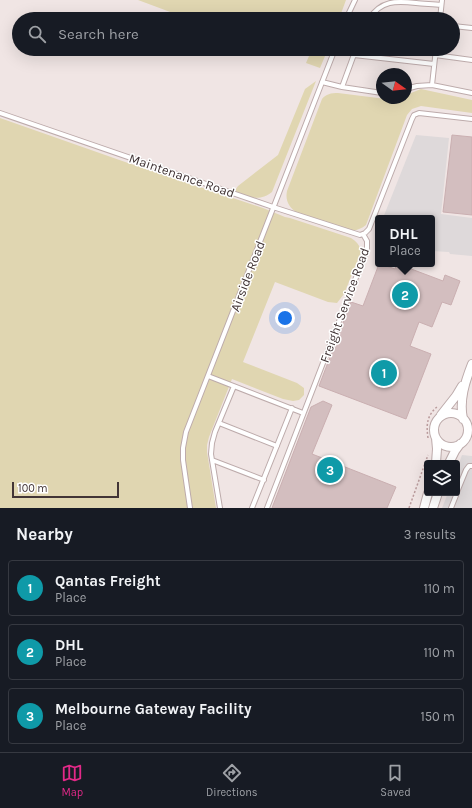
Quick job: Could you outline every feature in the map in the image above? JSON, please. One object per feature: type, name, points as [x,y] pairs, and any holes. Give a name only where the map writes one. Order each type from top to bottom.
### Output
[{"type":"street","points":[[450,460],[465,438],[467,432],[466,421],[461,405],[462,396],[472,364]]},
{"type":"street","points":[[436,460],[437,449],[434,427],[467,378]]},
{"type":"street","points":[[438,419],[444,415],[451,414],[458,415],[466,421]]},
{"type":"street","points":[[436,438],[442,444],[453,447],[472,439]]},
{"type":"street","points":[[424,508],[427,496]]},
{"type":"street","points":[[433,508],[437,496]]},
{"type":"lane","points":[[349,12],[354,0]]},
{"type":"lane","points":[[440,12],[442,0]]},
{"type":"lane","points":[[374,12],[377,8],[392,2],[402,1],[441,5]]},
{"type":"lane","points":[[460,27],[472,28]]},
{"type":"lane","name":"Airside Road","points":[[190,508],[183,466],[183,448],[186,432],[332,56]]},
{"type":"lane","points":[[342,87],[354,56]]},
{"type":"lane","points":[[363,56],[434,64]]},
{"type":"lane","points":[[432,85],[435,56]]},
{"type":"lane","points":[[442,56],[472,60]]},
{"type":"lane","points":[[322,82],[342,87],[376,92]]},
{"type":"lane","points":[[412,87],[432,85],[472,93]]},
{"type":"lane","name":"Maintenance Road","points":[[0,113],[273,207],[358,235],[363,234]]},
{"type":"lane","name":"Freight Service Road","points":[[267,508],[367,249],[367,241],[363,234],[369,229],[414,115],[419,113],[472,119]]},
{"type":"lane","points":[[208,376],[303,413]]},
{"type":"lane","points":[[220,508],[210,454],[219,423],[234,386]]},
{"type":"lane","points":[[252,508],[292,408]]},
{"type":"lane","points":[[219,423],[277,446]]},
{"type":"lane","points":[[212,460],[264,480]]},
{"type":"lane","points":[[460,486],[467,468],[472,466]]},
{"type":"lane","points":[[451,508],[456,496]]},
{"type":"shaded area","points":[[138,0],[346,0],[342,12],[170,12]]},
{"type":"shaded area","points":[[309,56],[325,56],[320,68],[306,63]]},
{"type":"shaded area","points":[[316,81],[272,192],[263,197],[254,198],[236,192],[238,186],[278,155],[305,89]]},
{"type":"shaded area","points":[[421,89],[472,100],[472,113],[421,106],[412,109],[407,115],[366,225],[362,228],[350,230],[297,213],[288,204],[287,191],[322,99],[325,96],[338,93],[376,98],[376,104],[412,104],[412,93]]},
{"type":"shaded area","points":[[0,118],[263,208],[285,217],[351,238],[359,245],[361,252],[344,294],[337,303],[328,302],[275,282],[243,362],[297,383],[304,388],[304,395],[299,400],[293,401],[283,399],[232,379],[207,445],[216,508],[0,508]]},
{"type":"shaded area","points":[[416,135],[449,138],[441,214],[472,218],[472,256],[435,251],[435,215],[384,215]]},
{"type":"shaded area","points":[[462,455],[472,456],[472,508],[442,508],[447,496],[460,496],[460,461]]},
{"type":"building","points":[[452,135],[472,137],[472,215],[443,212]]},
{"type":"building","points":[[378,267],[389,267],[395,269],[396,267],[406,267],[443,281],[445,275],[460,281],[451,305],[442,302],[432,327],[419,322],[410,346],[431,354],[406,419],[319,386],[351,302],[363,306]]},
{"type":"building","points":[[323,401],[332,405],[312,454],[396,487],[387,508],[272,508],[311,407]]},
{"type":"place","name":"DHL","points":[[405,295]]},
{"type":"place","name":"Qantas Freight","points":[[384,373]]},
{"type":"place","name":"Melbourne Gateway Facility","points":[[330,470]]}]
